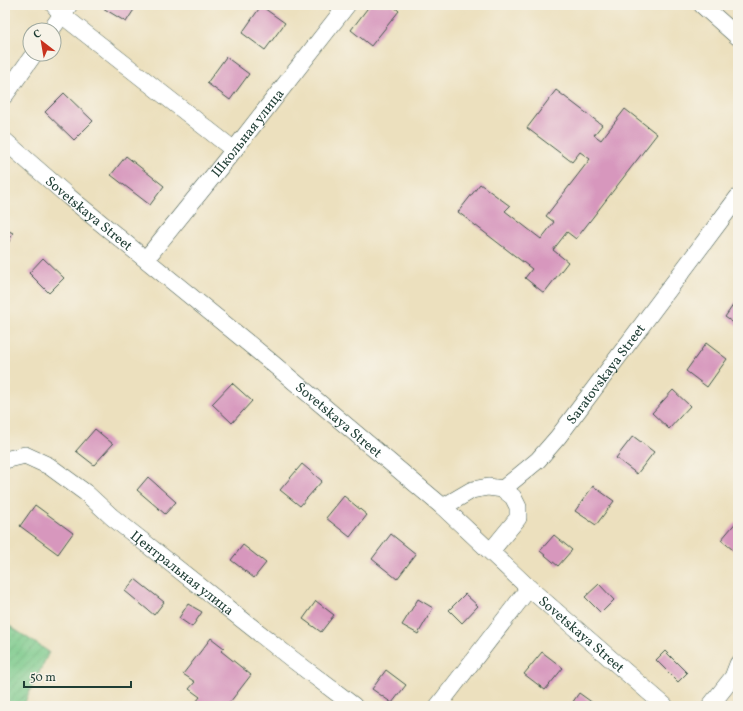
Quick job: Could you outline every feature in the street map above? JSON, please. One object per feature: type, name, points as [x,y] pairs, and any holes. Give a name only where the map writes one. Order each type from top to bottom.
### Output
[{"type":"street","name":"Школьная улица","points":[[146,259],[234,150],[347,5]]},
{"type":"street","points":[[702,5],[738,37]]},
{"type":"street","points":[[55,22],[62,8],[234,150]]},
{"type":"street","points":[[5,95],[28,62]]},
{"type":"street","name":"Sovetskaya Street","points":[[5,141],[69,197],[146,259],[442,507],[529,588],[665,706]]},
{"type":"street","name":"Saratovskaya Street","points":[[504,489],[538,460],[558,437],[738,197]]},
{"type":"street","name":"Центральная улица","points":[[5,460],[25,455],[49,466],[65,477],[86,493],[112,517],[354,706]]},
{"type":"street","points":[[442,507],[472,490],[488,487],[504,489],[513,497],[518,507],[518,518],[491,551]]},
{"type":"street","points":[[438,706],[529,588]]},
{"type":"street","points":[[710,706],[733,678],[738,664]]},
{"type":"green space","points":[[5,623],[49,652],[23,706],[5,706]]},
{"type":"building","points":[[105,5],[137,5],[126,22],[103,8]]},
{"type":"building","points":[[370,5],[392,5],[399,11],[371,46],[351,30]]},
{"type":"building","points":[[261,6],[285,23],[265,50],[242,33]]},
{"type":"building","points":[[226,57],[249,74],[230,100],[207,83]]},
{"type":"building","points":[[556,90],[602,125],[594,135],[601,140],[625,109],[657,134],[576,239],[567,232],[553,250],[568,262],[544,293],[525,278],[532,269],[458,212],[480,184],[510,206],[505,211],[541,239],[554,222],[546,216],[590,159],[580,152],[572,162],[527,128]]},
{"type":"building","points":[[64,93],[93,121],[74,140],[45,112]]},
{"type":"building","points":[[126,156],[164,186],[150,205],[111,175]]},
{"type":"building","points":[[5,229],[13,233],[5,250]]},
{"type":"building","points":[[43,258],[64,278],[49,293],[29,273]]},
{"type":"building","points":[[738,298],[738,326],[725,317]]},
{"type":"building","points":[[706,343],[727,359],[707,387],[686,371]]},
{"type":"building","points":[[232,383],[252,401],[232,423],[212,404]]},
{"type":"building","points":[[673,390],[690,406],[669,429],[652,413]]},
{"type":"building","points":[[95,429],[113,444],[94,465],[76,451]]},
{"type":"building","points":[[633,436],[654,452],[637,474],[616,458]]},
{"type":"building","points":[[302,464],[322,481],[300,506],[280,490]]},
{"type":"building","points":[[148,477],[176,502],[165,514],[137,490]]},
{"type":"building","points":[[593,486],[614,501],[596,525],[575,511]]},
{"type":"building","points":[[344,496],[367,515],[350,537],[326,518]]},
{"type":"building","points":[[35,505],[73,533],[58,554],[20,526]]},
{"type":"building","points":[[738,520],[738,554],[721,540]]},
{"type":"building","points":[[391,534],[416,554],[397,579],[372,559]]},
{"type":"building","points":[[554,535],[572,550],[558,566],[540,551]]},
{"type":"building","points":[[243,545],[266,563],[254,578],[231,560]]},
{"type":"building","points":[[135,579],[164,602],[154,615],[125,591]]},
{"type":"building","points":[[599,584],[614,600],[601,613],[585,597]]},
{"type":"building","points":[[465,594],[478,606],[462,623],[449,610]]},
{"type":"building","points":[[418,599],[433,608],[418,634],[402,625]]},
{"type":"building","points":[[316,601],[334,615],[321,632],[303,619]]},
{"type":"building","points":[[188,604],[202,612],[192,627],[179,618]]},
{"type":"building","points":[[211,638],[224,648],[221,651],[251,675],[227,706],[193,706],[200,697],[189,689],[195,682],[183,674]]},
{"type":"building","points":[[665,651],[687,673],[678,682],[656,660]]},
{"type":"building","points":[[542,652],[563,668],[545,690],[524,674]]},
{"type":"building","points":[[386,670],[406,685],[392,703],[372,689]]},
{"type":"building","points":[[579,693],[597,706],[570,706]]}]
